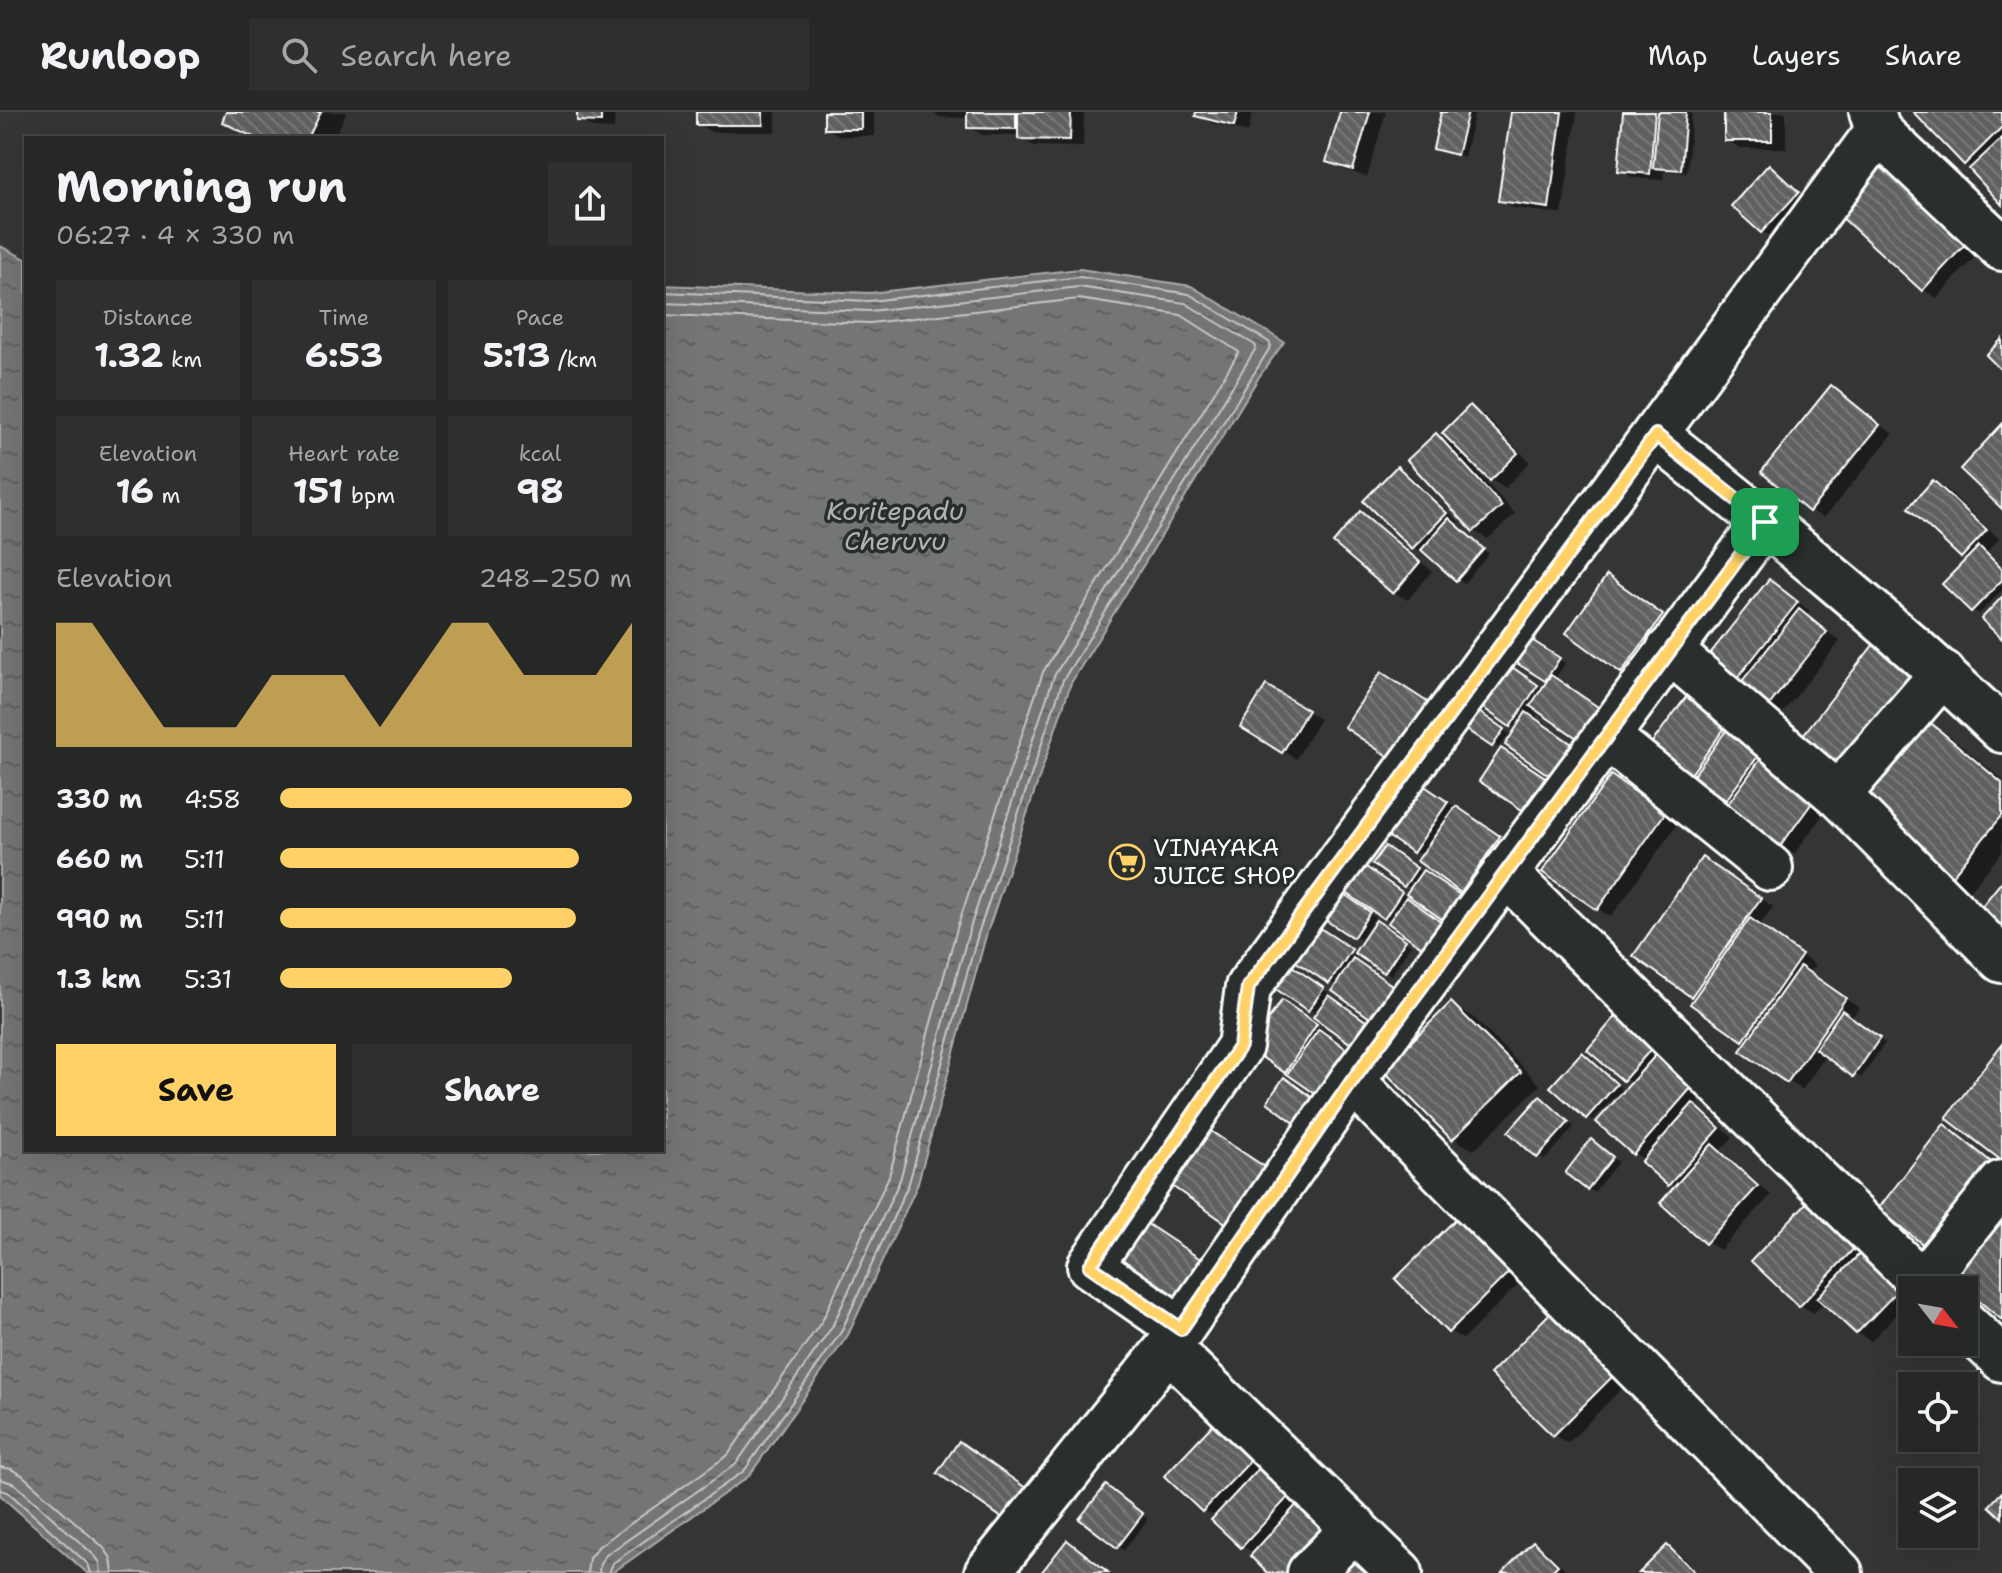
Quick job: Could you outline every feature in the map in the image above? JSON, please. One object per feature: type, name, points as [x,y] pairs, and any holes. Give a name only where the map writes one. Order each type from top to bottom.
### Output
[{"type":"street","points":[[1400,1573],[1174,1338],[1090,1266],[1240,1046],[1248,987],[1656,435],[1875,122],[2002,248]]},
{"type":"street","points":[[1656,435],[1765,522],[1943,673],[2002,730]]},
{"type":"street","points":[[987,1573],[1174,1338],[1352,1081],[1765,522]]},
{"type":"street","points":[[1669,650],[1838,795],[2002,960]]},
{"type":"street","points":[[1838,795],[1943,673]]},
{"type":"street","points":[[1606,736],[1770,868]]},
{"type":"street","points":[[1505,873],[1915,1276]]},
{"type":"street","points":[[1352,1081],[1840,1573]]},
{"type":"street","points":[[1932,1276],[2002,1183]]},
{"type":"street","points":[[1978,1336],[2002,1359]]},
{"type":"street","points":[[1310,1573],[1355,1528]]},
{"type":"water","name":"Koritepadu Cheruvu","points":[[0,246],[24,258],[24,1152],[664,1152],[664,285],[870,293],[1080,269],[1191,286],[1284,342],[1259,377],[1071,683],[986,936],[917,1186],[848,1335],[749,1476],[612,1573],[87,1573],[0,1495]]},
{"type":"building","points":[[226,112],[321,112],[309,136],[251,136],[222,122]]},
{"type":"building","points":[[577,112],[601,112],[601,122],[577,121]]},
{"type":"building","points":[[696,112],[763,112],[763,125],[696,125]]},
{"type":"building","points":[[824,112],[861,112],[861,129],[824,129]]},
{"type":"building","points":[[967,112],[1016,112],[1016,129],[967,128]]},
{"type":"building","points":[[1018,112],[1071,112],[1070,140],[1018,139]]},
{"type":"building","points":[[1196,112],[1238,112],[1234,126],[1195,116]]},
{"type":"building","points":[[1340,112],[1370,112],[1353,170],[1326,162]]},
{"type":"building","points":[[1441,112],[1468,112],[1457,155],[1433,149]]},
{"type":"building","points":[[1511,112],[1562,112],[1549,208],[1498,201]]},
{"type":"building","points":[[1623,112],[1655,112],[1650,174],[1618,171]]},
{"type":"building","points":[[1658,112],[1686,112],[1681,170],[1653,168]]},
{"type":"building","points":[[1724,112],[1772,112],[1772,141],[1724,141]]},
{"type":"building","points":[[1913,112],[2002,112],[2002,127],[1964,165]]},
{"type":"building","points":[[2002,138],[2002,205],[1969,169]]},
{"type":"building","points":[[1887,161],[1970,239],[1922,291],[1838,214]]},
{"type":"building","points":[[1769,164],[1799,192],[1761,233],[1731,206]]},
{"type":"building","points":[[2002,339],[2002,371],[1986,355]]},
{"type":"building","points":[[1831,385],[1880,425],[1809,512],[1761,472]]},
{"type":"building","points":[[1470,405],[1518,453],[1490,481],[1442,433]]},
{"type":"building","points":[[2002,424],[2002,509],[1960,469]]},
{"type":"building","points":[[1436,433],[1502,506],[1473,532],[1407,460]]},
{"type":"building","points":[[1397,466],[1447,513],[1412,549],[1363,501]]},
{"type":"building","points":[[1933,480],[1987,530],[1961,558],[1908,508]]},
{"type":"building","points":[[1360,511],[1420,562],[1393,594],[1333,543]]},
{"type":"building","points":[[1449,518],[1484,549],[1456,581],[1421,550]]},
{"type":"building","points":[[1979,546],[2002,569],[2002,580],[1971,612],[1942,584]]},
{"type":"building","points":[[1607,575],[1663,615],[1621,673],[1566,633]]},
{"type":"building","points":[[1769,579],[1798,602],[1738,677],[1709,655]]},
{"type":"building","points":[[2002,597],[2002,639],[1981,619]]},
{"type":"building","points":[[1799,609],[1827,632],[1767,708],[1739,685]]},
{"type":"building","points":[[1519,632],[1560,658],[1545,681],[1504,655]]},
{"type":"building","points":[[1874,644],[1913,674],[1833,773],[1796,744]]},
{"type":"building","points":[[1499,658],[1538,685],[1510,727],[1471,699]]},
{"type":"building","points":[[1381,672],[1432,705],[1395,761],[1344,727]]},
{"type":"building","points":[[1551,675],[1598,707],[1577,738],[1530,706]]},
{"type":"building","points":[[1266,685],[1308,710],[1282,753],[1240,727]]},
{"type":"building","points":[[1693,688],[1732,718],[1691,774],[1650,745]]},
{"type":"building","points":[[1473,708],[1504,729],[1492,747],[1461,726]]},
{"type":"building","points":[[1526,712],[1572,744],[1550,776],[1505,745]]},
{"type":"building","points":[[1925,718],[2002,783],[2002,816],[1948,881],[1854,803]]},
{"type":"building","points":[[1733,721],[1767,744],[1726,800],[1693,776]]},
{"type":"building","points":[[1501,748],[1545,777],[1522,810],[1479,781]]},
{"type":"building","points":[[1768,749],[1822,789],[1779,848],[1725,808]]},
{"type":"building","points":[[1611,775],[1665,813],[1597,910],[1542,872]]},
{"type":"building","points":[[1413,778],[1448,802],[1413,853],[1377,829]]},
{"type":"building","points":[[1456,806],[1500,836],[1461,893],[1417,861]]},
{"type":"building","points":[[1385,846],[1417,868],[1404,887],[1372,864]]},
{"type":"building","points":[[1702,857],[1761,898],[1691,997],[1633,956]]},
{"type":"building","points":[[1356,860],[1402,892],[1384,919],[1338,887]]},
{"type":"building","points":[[1423,870],[1463,897],[1446,922],[1406,894]]},
{"type":"building","points":[[2002,881],[2002,933],[1977,912]]},
{"type":"building","points":[[1334,887],[1370,912],[1353,938],[1316,914]]},
{"type":"building","points":[[1406,897],[1444,924],[1426,950],[1388,923]]},
{"type":"building","points":[[1750,918],[1802,955],[1743,1041],[1690,1004]]},
{"type":"building","points":[[1308,920],[1352,949],[1329,984],[1286,955]]},
{"type":"building","points":[[1376,920],[1406,940],[1384,973],[1354,953]]},
{"type":"building","points":[[1353,958],[1392,985],[1370,1018],[1332,991]]},
{"type":"building","points":[[1289,964],[1324,988],[1308,1011],[1273,987]]},
{"type":"building","points":[[1800,966],[1846,998],[1787,1083],[1740,1051]]},
{"type":"building","points":[[1329,995],[1367,1022],[1351,1044],[1313,1017]]},
{"type":"building","points":[[1282,1000],[1317,1024],[1285,1073],[1248,1048]]},
{"type":"building","points":[[1451,1002],[1521,1072],[1452,1140],[1383,1070]]},
{"type":"building","points":[[1623,1008],[1659,1040],[1623,1081],[1587,1050]]},
{"type":"building","points":[[1842,1010],[1880,1038],[1853,1077],[1815,1049]]},
{"type":"building","points":[[1319,1029],[1348,1050],[1317,1095],[1287,1074]]},
{"type":"building","points":[[2002,1044],[2002,1161],[1946,1118]]},
{"type":"building","points":[[1662,1048],[1698,1080],[1633,1155],[1596,1122]]},
{"type":"building","points":[[1582,1052],[1617,1084],[1586,1119],[1550,1087]]},
{"type":"building","points":[[1284,1077],[1314,1099],[1296,1124],[1267,1102]]},
{"type":"building","points":[[1540,1096],[1569,1122],[1537,1158],[1508,1132]]},
{"type":"building","points":[[1693,1103],[1720,1128],[1668,1186],[1641,1162]]},
{"type":"building","points":[[1200,1124],[1268,1169],[1230,1226],[1163,1180]]},
{"type":"building","points":[[1944,1124],[2001,1170],[1935,1254],[1878,1209]]},
{"type":"building","points":[[1591,1139],[1613,1157],[1587,1190],[1565,1173]]},
{"type":"building","points":[[1712,1144],[1758,1186],[1705,1244],[1660,1203]]},
{"type":"building","points":[[1813,1196],[1861,1241],[1799,1307],[1751,1261]]},
{"type":"building","points":[[2002,1205],[2002,1320],[1978,1300],[1978,1276],[1946,1274]]},
{"type":"building","points":[[1464,1211],[1517,1264],[1448,1333],[1395,1279]]},
{"type":"building","points":[[1143,1221],[1202,1260],[1177,1299],[1118,1260]]},
{"type":"building","points":[[1865,1248],[1898,1280],[1898,1290],[1856,1334],[1817,1298]]},
{"type":"building","points":[[1561,1302],[1624,1365],[1553,1436],[1490,1374]]},
{"type":"building","points":[[1220,1417],[1258,1453],[1202,1512],[1164,1476]]},
{"type":"building","points":[[959,1441],[1030,1491],[1008,1522],[937,1473]]},
{"type":"building","points":[[1261,1466],[1291,1494],[1241,1548],[1211,1520]]},
{"type":"building","points":[[1106,1485],[1143,1514],[1117,1548],[1079,1519]]},
{"type":"building","points":[[2002,1492],[2002,1518],[1989,1506]]},
{"type":"building","points":[[1299,1502],[1329,1530],[1291,1573],[1267,1573],[1250,1556]]},
{"type":"building","points":[[1067,1540],[1108,1572],[1041,1573]]},
{"type":"building","points":[[1533,1541],[1558,1565],[1550,1573],[1502,1573]]},
{"type":"building","points":[[1667,1545],[1696,1573],[1639,1573]]},
{"type":"building","points":[[1360,1546],[1390,1573],[1338,1573]]},
{"type":"place","name":"VINAYAKA JUICE SHOP","points":[[1127,862]]},
{"type":"route","points":[[1656,435],[1765,522],[1352,1081],[1181,1329],[1090,1266],[1240,1046],[1248,987],[1656,435]]}]
